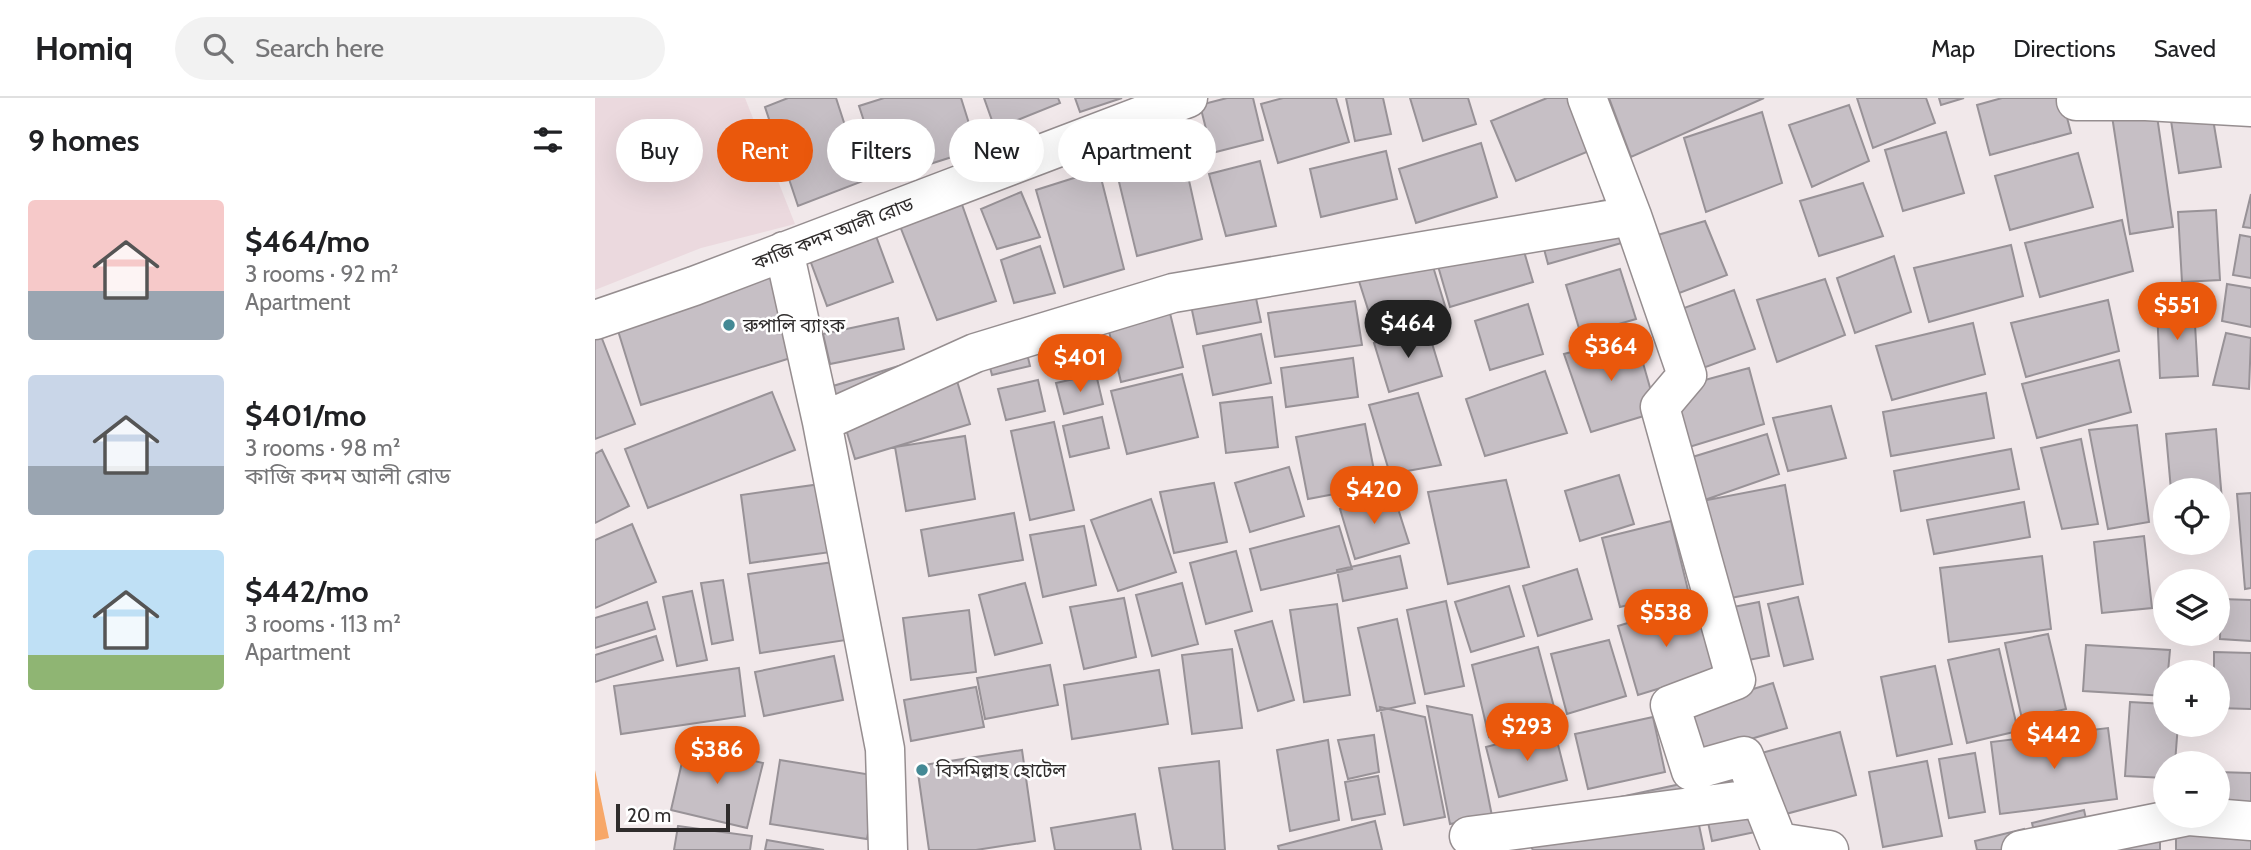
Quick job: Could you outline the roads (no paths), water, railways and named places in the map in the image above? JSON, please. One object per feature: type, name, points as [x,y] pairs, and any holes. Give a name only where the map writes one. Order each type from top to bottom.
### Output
[{"type":"street","name":"কাজি কদম আলী রোড","points":[[595,320],[1188,98]]},
{"type":"street","points":[[1587,98],[1632,216],[1687,374],[1660,407],[1736,680],[1670,705],[1691,771],[1744,756],[1778,842],[1829,850]]},
{"type":"street","points":[[2076,102],[2145,101],[2251,107]]},
{"type":"street","points":[[822,422],[975,353],[1173,293],[1632,216]]},
{"type":"street","points":[[785,251],[822,422],[885,749],[888,850]]},
{"type":"street","points":[[1469,836],[1760,798]]},
{"type":"street","points":[[2021,850],[2189,816],[2251,821]]},
{"type":"place","name":"রুপালি ব্যাংক","points":[[729,325]]},
{"type":"place","name":"বিসমিল্লাহ হোটেল","points":[[922,770]]}]
